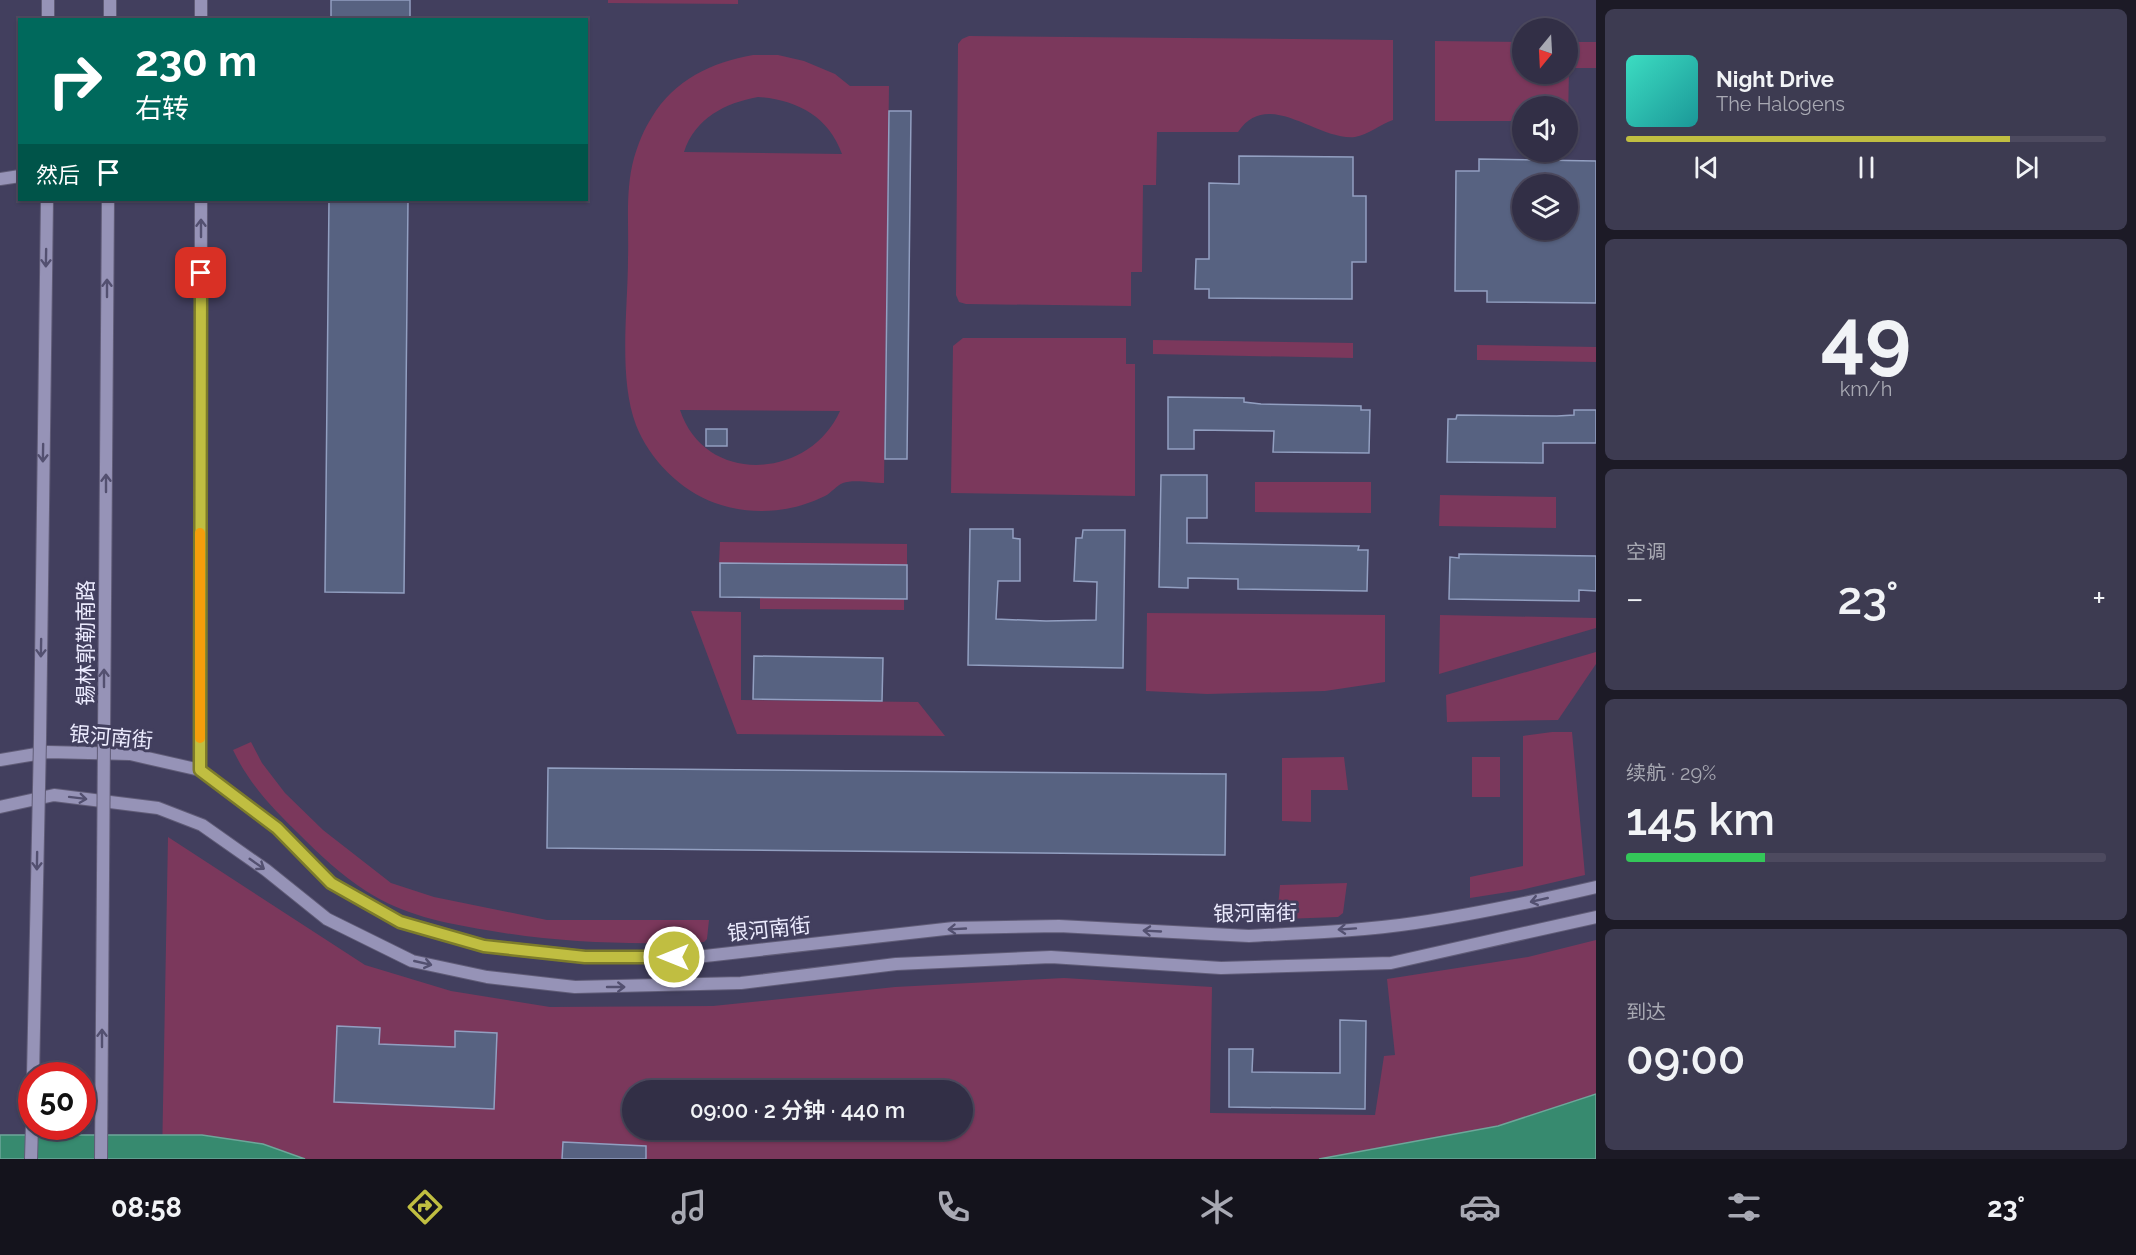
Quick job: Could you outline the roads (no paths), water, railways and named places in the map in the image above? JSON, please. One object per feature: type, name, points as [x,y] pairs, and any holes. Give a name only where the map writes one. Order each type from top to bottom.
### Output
[{"type":"main road","points":[[48,0],[48,18]]},
{"type":"main road","points":[[110,0],[110,18]]},
{"type":"main road","points":[[201,0],[201,18]]},
{"type":"main road","points":[[0,179],[18,176]]},
{"type":"main road","name":"锡林郭勒南路","points":[[33,1062],[47,201]]},
{"type":"main road","name":"锡林郭勒南路","points":[[101,1159],[108,201]]},
{"type":"main road","points":[[200,770],[201,201]]},
{"type":"main road","name":"银河南街","points":[[0,760],[48,752],[130,754],[200,770],[277,828],[331,883],[400,922],[484,946],[585,957],[696,957],[954,928],[1059,926],[1249,936],[1280,934],[1413,924],[1501,909],[1596,887]]},
{"type":"main road","points":[[0,807],[54,795],[158,808],[202,825],[266,870],[327,919],[412,961],[487,977],[575,987],[741,983],[896,964],[1051,957],[1221,968],[1391,963],[1596,917]]},
{"type":"main road","points":[[31,1159],[32,1140]]}]
